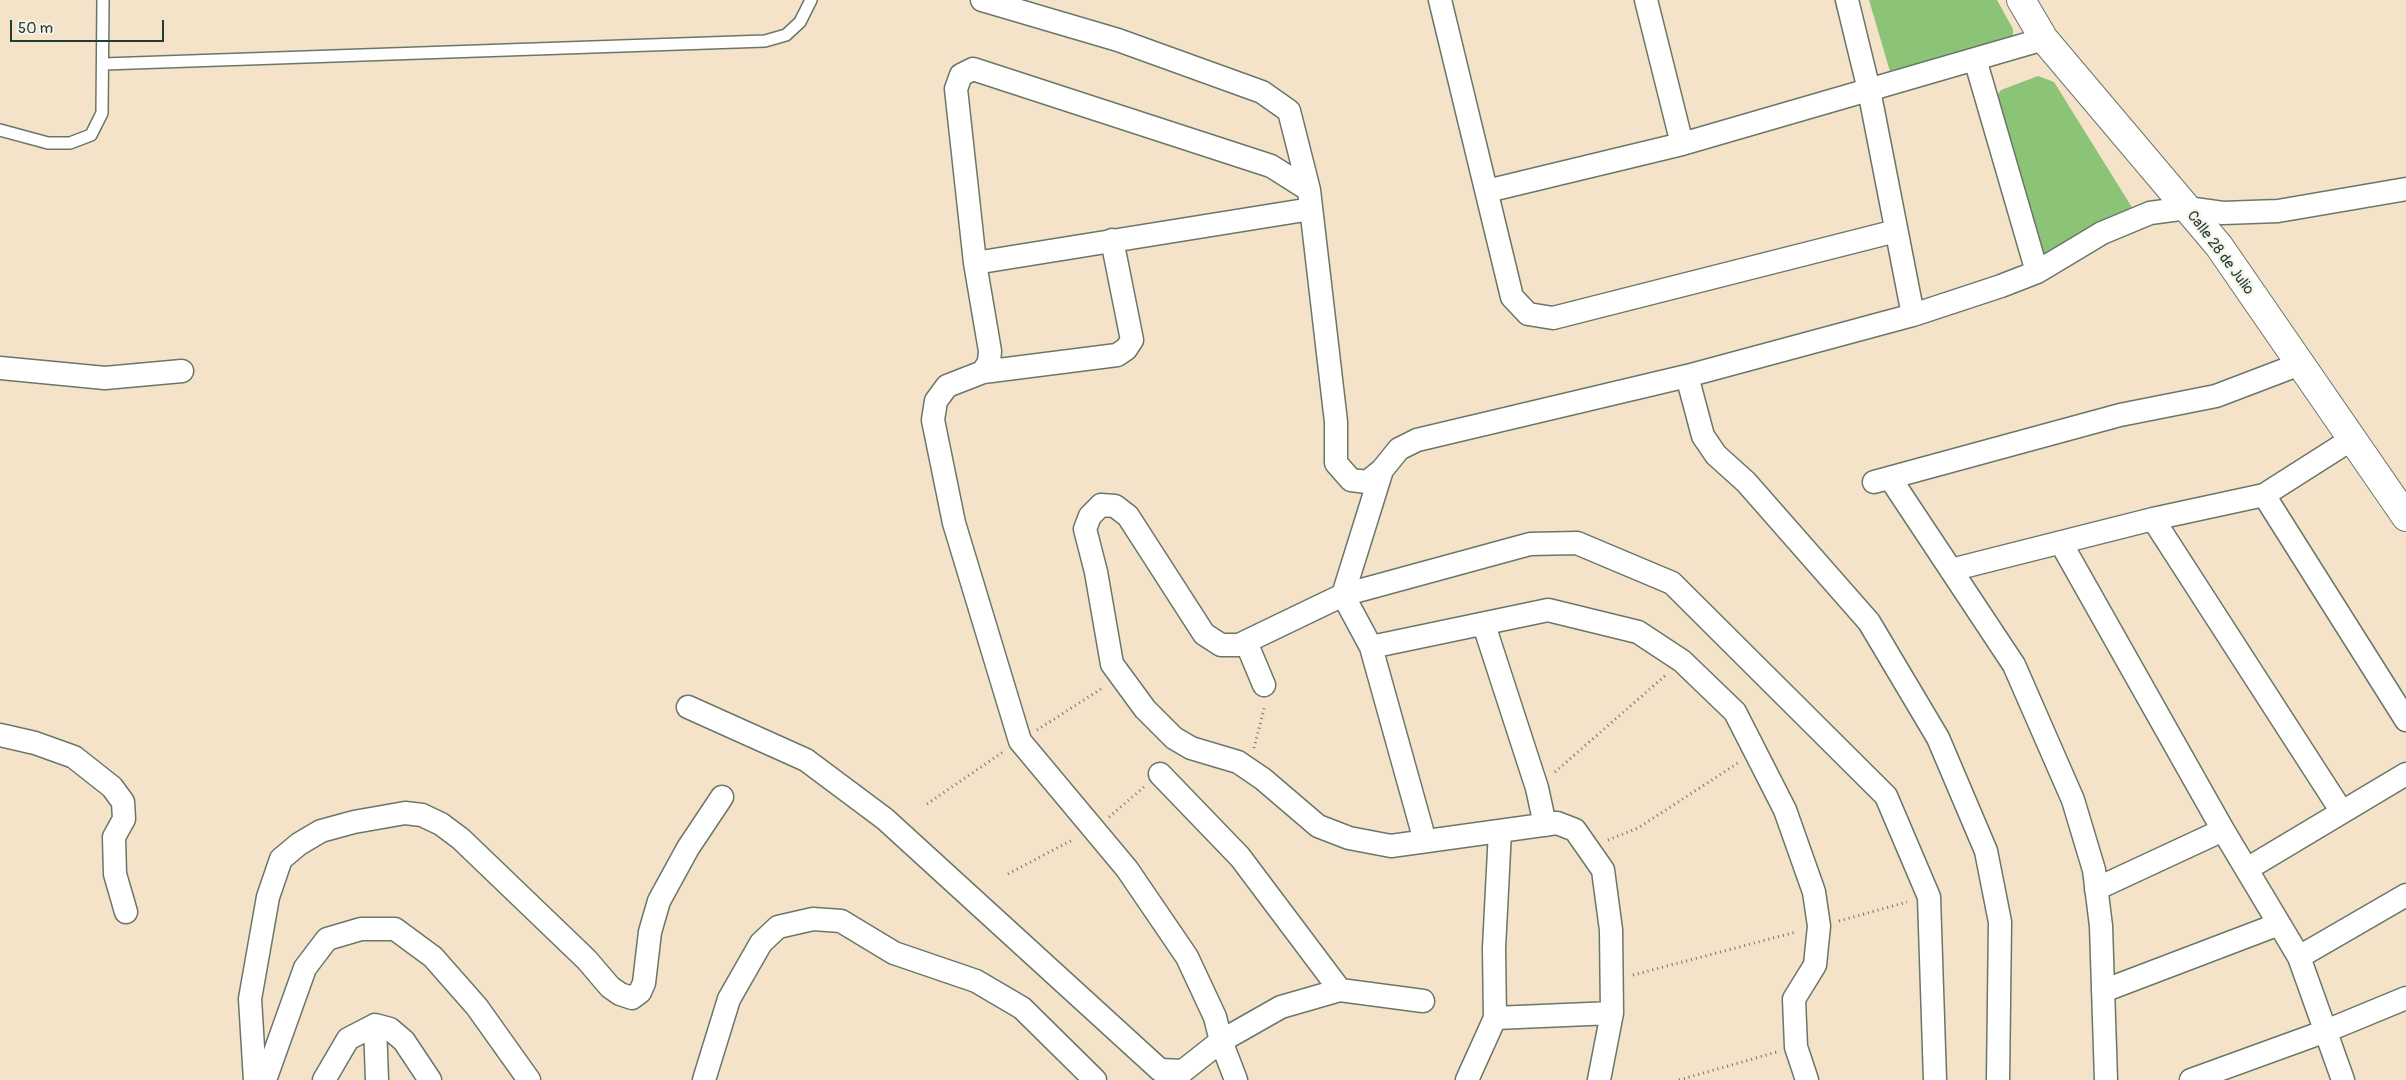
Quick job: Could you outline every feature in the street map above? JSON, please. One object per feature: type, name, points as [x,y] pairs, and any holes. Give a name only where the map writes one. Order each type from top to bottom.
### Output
[{"type":"street","points":[[982,0],[1118,40],[1262,92],[1289,111],[1310,200],[1336,422],[1336,463],[1351,480],[1367,482],[1382,470],[1399,450],[1417,440],[1687,376],[1913,314],[2037,272],[2110,230],[2150,213],[2187,208],[2223,213],[2278,211],[2406,189]]},
{"type":"street","points":[[1440,0],[1512,298],[1528,314],[1553,318],[1896,231]]},
{"type":"street","points":[[1646,0],[1682,144]]},
{"type":"street","points":[[1847,0],[1869,90],[1913,314]]},
{"type":"street","name":"Calle 28 de Julio","points":[[2021,0],[2044,39],[2219,246],[2406,517]]},
{"type":"street","points":[[1487,191],[1682,144],[2044,39]]},
{"type":"street","points":[[1975,59],[2037,272]]},
{"type":"street","points":[[983,372],[989,362],[990,351],[975,263],[956,89],[961,75],[974,69],[1271,166],[1310,200]]},
{"type":"street","points":[[975,263],[1112,240],[1310,200]]},
{"type":"street","points":[[1112,240],[1132,340],[1126,349],[1117,355],[983,372],[947,386],[936,401],[933,420],[954,523],[1020,741],[1127,869],[1187,957],[1215,1017],[1221,1041],[1236,1080]]},
{"type":"street","points":[[2106,1080],[2101,926],[2094,870],[2073,800],[2014,665],[1952,570],[1882,480],[2120,415],[2216,396],[2300,364]]},
{"type":"street","points":[[0,368],[105,378],[182,371]]},
{"type":"street","points":[[1687,376],[1703,436],[1716,455],[1746,482],[1869,622],[1938,738],[1986,851],[2000,922],[1998,1080]]},
{"type":"street","points":[[1952,570],[2153,519],[2264,495],[2352,439]]},
{"type":"street","points":[[1382,470],[1343,595],[1372,647],[1426,841]]},
{"type":"street","points":[[2264,495],[2406,720]]},
{"type":"street","points":[[1599,1080],[1612,1013],[1611,930],[1603,870],[1574,830],[1557,823],[1392,846],[1349,838],[1318,826],[1238,762],[1191,748],[1174,738],[1145,709],[1112,664],[1096,572],[1085,530],[1090,516],[1101,505],[1115,506],[1128,516],[1204,634],[1221,646],[1240,645],[1343,595],[1530,544],[1577,544],[1672,583],[1886,796],[1929,896],[1935,1080]]},
{"type":"street","points":[[2153,519],[2342,812]]},
{"type":"street","points":[[2062,542],[2222,830],[2299,957],[2343,1080]]},
{"type":"street","points":[[1372,647],[1548,610],[1638,632],[1682,661],[1735,712],[1785,810],[1814,892],[1819,926],[1815,965],[1794,999],[1796,1047],[1807,1080]]},
{"type":"street","points":[[1484,624],[1537,788],[1545,825]]},
{"type":"street","points":[[1246,642],[1264,685]]},
{"type":"street","points":[[688,707],[806,760],[885,820],[1160,1070],[1183,1071],[1221,1041],[1281,1007],[1340,990],[1423,1001]]},
{"type":"street","points":[[0,735],[35,743],[74,757],[112,786],[123,802],[124,819],[114,837],[115,874],[126,912]]},
{"type":"street","points":[[1160,774],[1240,856],[1340,990]]},
{"type":"street","points":[[2247,869],[2406,774]]},
{"type":"street","points":[[255,1080],[250,999],[268,897],[281,859],[299,844],[321,831],[354,822],[405,813],[422,815],[441,824],[461,839],[587,960],[610,987],[632,998],[640,992],[644,983],[650,932],[659,901],[688,848],[722,797]]},
{"type":"street","points":[[2096,889],[2222,830]]},
{"type":"street","points":[[1467,1080],[1495,1018],[1494,948],[1500,831]]},
{"type":"street","points":[[2299,957],[2406,895]]},
{"type":"street","points":[[704,1080],[729,999],[761,942],[778,927],[813,919],[841,921],[894,953],[976,982],[1014,1003],[1022,1008],[1095,1080]]},
{"type":"street","points":[[2103,991],[2279,924]]},
{"type":"street","points":[[265,1080],[305,968],[327,939],[361,930],[395,928],[433,957],[477,1007],[529,1080]]},
{"type":"street","points":[[2191,1080],[2326,1031],[2406,998]]},
{"type":"street","points":[[1495,1018],[1612,1013]]},
{"type":"street","points":[[324,1080],[348,1039],[375,1025],[390,1029],[404,1041],[430,1080]]},
{"type":"street","points":[[375,1025],[378,1080]]},
{"type":"lane","points":[[0,130],[48,143],[70,143],[91,135],[102,113],[104,64],[103,0]]},
{"type":"lane","points":[[104,64],[765,41],[786,35],[800,22],[811,0]]},
{"type":"path","points":[[1537,788],[1682,661]]},
{"type":"path","points":[[1248,769],[1266,703],[1264,685]]},
{"type":"path","points":[[1587,848],[1638,828],[1755,751]]},
{"type":"path","points":[[1613,980],[1929,896]]},
{"type":"path","points":[[1679,1080],[1796,1047]]},
{"type":"green space","points":[[1869,0],[1997,0],[2013,29],[2013,37],[1891,75]]},
{"type":"green space","points":[[2038,76],[2054,82],[2133,209],[2049,254],[2043,253],[1996,97],[2001,90]]}]
